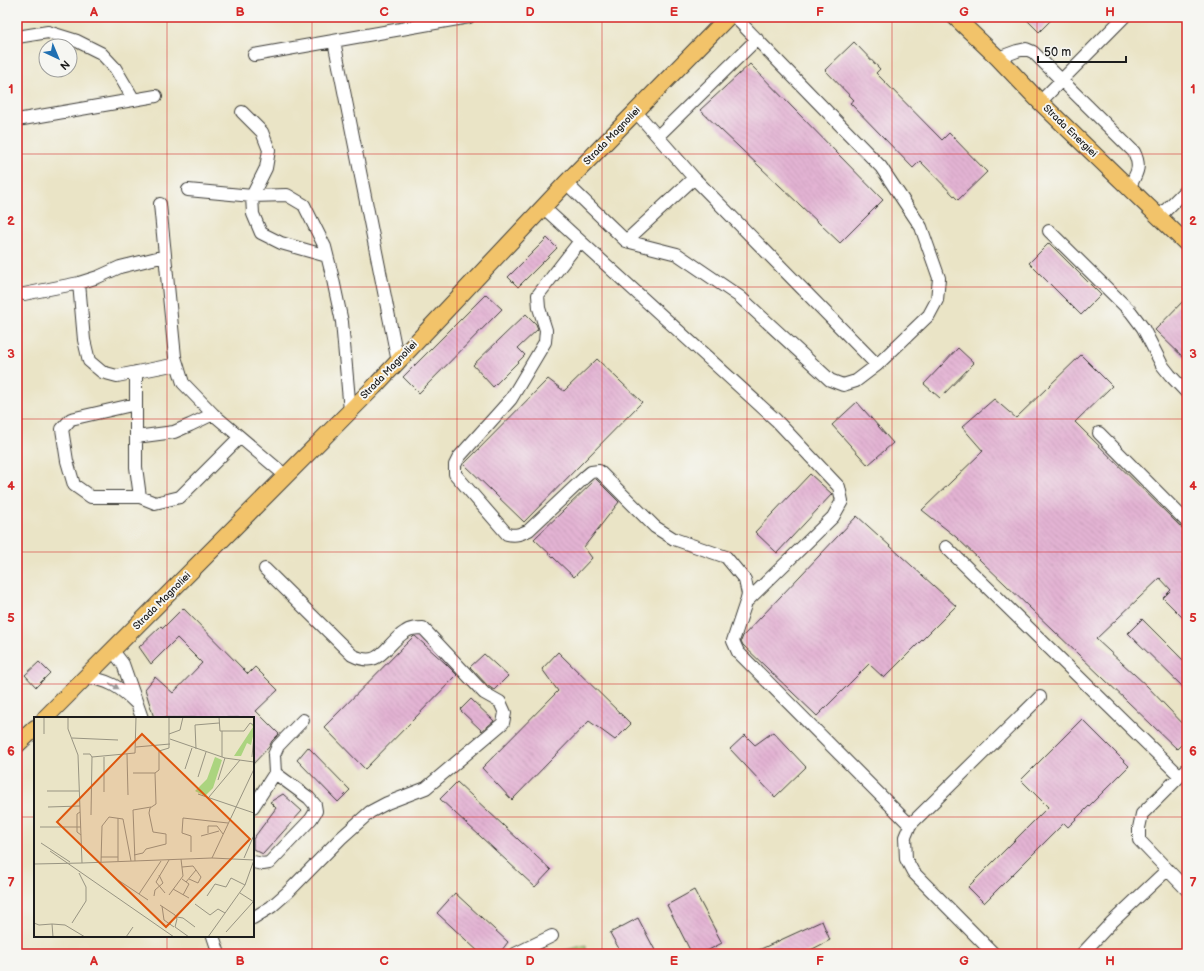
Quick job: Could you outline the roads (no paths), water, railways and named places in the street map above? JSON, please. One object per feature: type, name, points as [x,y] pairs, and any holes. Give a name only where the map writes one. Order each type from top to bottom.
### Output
[{"type":"main road","name":"Strada Magnoliei","points":[[45,717],[113,651],[398,362],[543,207],[728,17]]},
{"type":"main road","name":"Strada Energiei","points":[[955,17],[998,58],[1040,102],[1187,244]]},
{"type":"main road","points":[[17,746],[34,729]]},
{"type":"street","points":[[254,55],[468,17]]},
{"type":"street","points":[[566,184],[626,241],[677,254],[740,297],[830,380],[843,385],[856,381],[877,365],[929,315],[937,300],[939,278],[921,227],[881,167],[735,17]]},
{"type":"street","points":[[1040,102],[1124,17]]},
{"type":"street","points":[[17,37],[48,32],[77,41],[100,53],[115,68],[134,100]]},
{"type":"street","points":[[658,136],[757,39]]},
{"type":"street","points":[[334,41],[398,362]]},
{"type":"street","points":[[998,58],[1026,49],[1033,52],[1062,80],[1134,152],[1138,161],[1138,170],[1129,188]]},
{"type":"street","points":[[17,120],[156,96]]},
{"type":"street","points":[[242,112],[262,132],[269,150],[266,168],[252,196],[253,214],[261,233],[281,243],[327,256]]},
{"type":"street","points":[[636,112],[694,178],[877,365]]},
{"type":"street","points":[[626,241],[694,178]]},
{"type":"street","points":[[1159,217],[1187,189]]},
{"type":"street","points":[[188,190],[252,196],[287,195],[304,206],[325,247],[342,322],[350,411]]},
{"type":"street","points":[[160,204],[175,357],[183,383],[213,414],[286,476]]},
{"type":"street","points":[[543,207],[776,420],[839,487],[842,501],[833,517],[746,602]]},
{"type":"street","points":[[1049,231],[1131,312],[1143,328],[1162,365],[1187,393]]},
{"type":"street","points":[[580,241],[538,295],[539,308],[546,330],[545,342],[511,399],[459,457],[455,464],[455,474],[507,534],[514,535],[522,534],[529,530],[585,477],[591,472],[599,471],[655,527],[674,539],[726,557],[745,580],[748,594],[733,641],[738,652],[910,825]]},
{"type":"street","points":[[24,294],[79,283],[98,277],[120,267],[165,256]]},
{"type":"street","points":[[79,283],[84,340],[90,361],[102,372],[116,376],[178,364]]},
{"type":"street","points":[[136,372],[136,467],[140,497]]},
{"type":"street","points":[[136,404],[72,419],[62,429],[67,461],[74,485],[91,496],[140,497],[154,503],[180,497],[240,437]]},
{"type":"street","points":[[136,437],[174,432],[213,414]]},
{"type":"street","points":[[1099,433],[1187,522]]},
{"type":"street","points":[[946,547],[1184,772],[1142,814],[1139,828],[1139,840],[1187,890]]},
{"type":"street","points":[[254,917],[271,907],[288,892],[341,838],[370,812],[387,803],[426,788],[504,722],[504,713],[500,702],[484,693],[424,628],[416,628],[405,632],[382,653],[371,660],[362,660],[352,655],[265,569]]},
{"type":"street","points":[[113,651],[123,664],[142,717]]},
{"type":"street","points":[[85,678],[102,680],[117,686],[138,706]]},
{"type":"street","points":[[994,954],[913,872],[906,859],[905,837],[910,825],[1040,697]]},
{"type":"street","points":[[254,805],[275,773],[274,755],[278,746],[303,720]]},
{"type":"street","points":[[254,862],[263,864],[269,863],[311,819],[316,811],[315,804],[309,798],[275,773]]},
{"type":"street","points":[[1082,954],[1112,922],[1167,870]]},
{"type":"street","points":[[515,954],[552,936]]},
{"type":"street","points":[[217,938],[219,954]]}]
